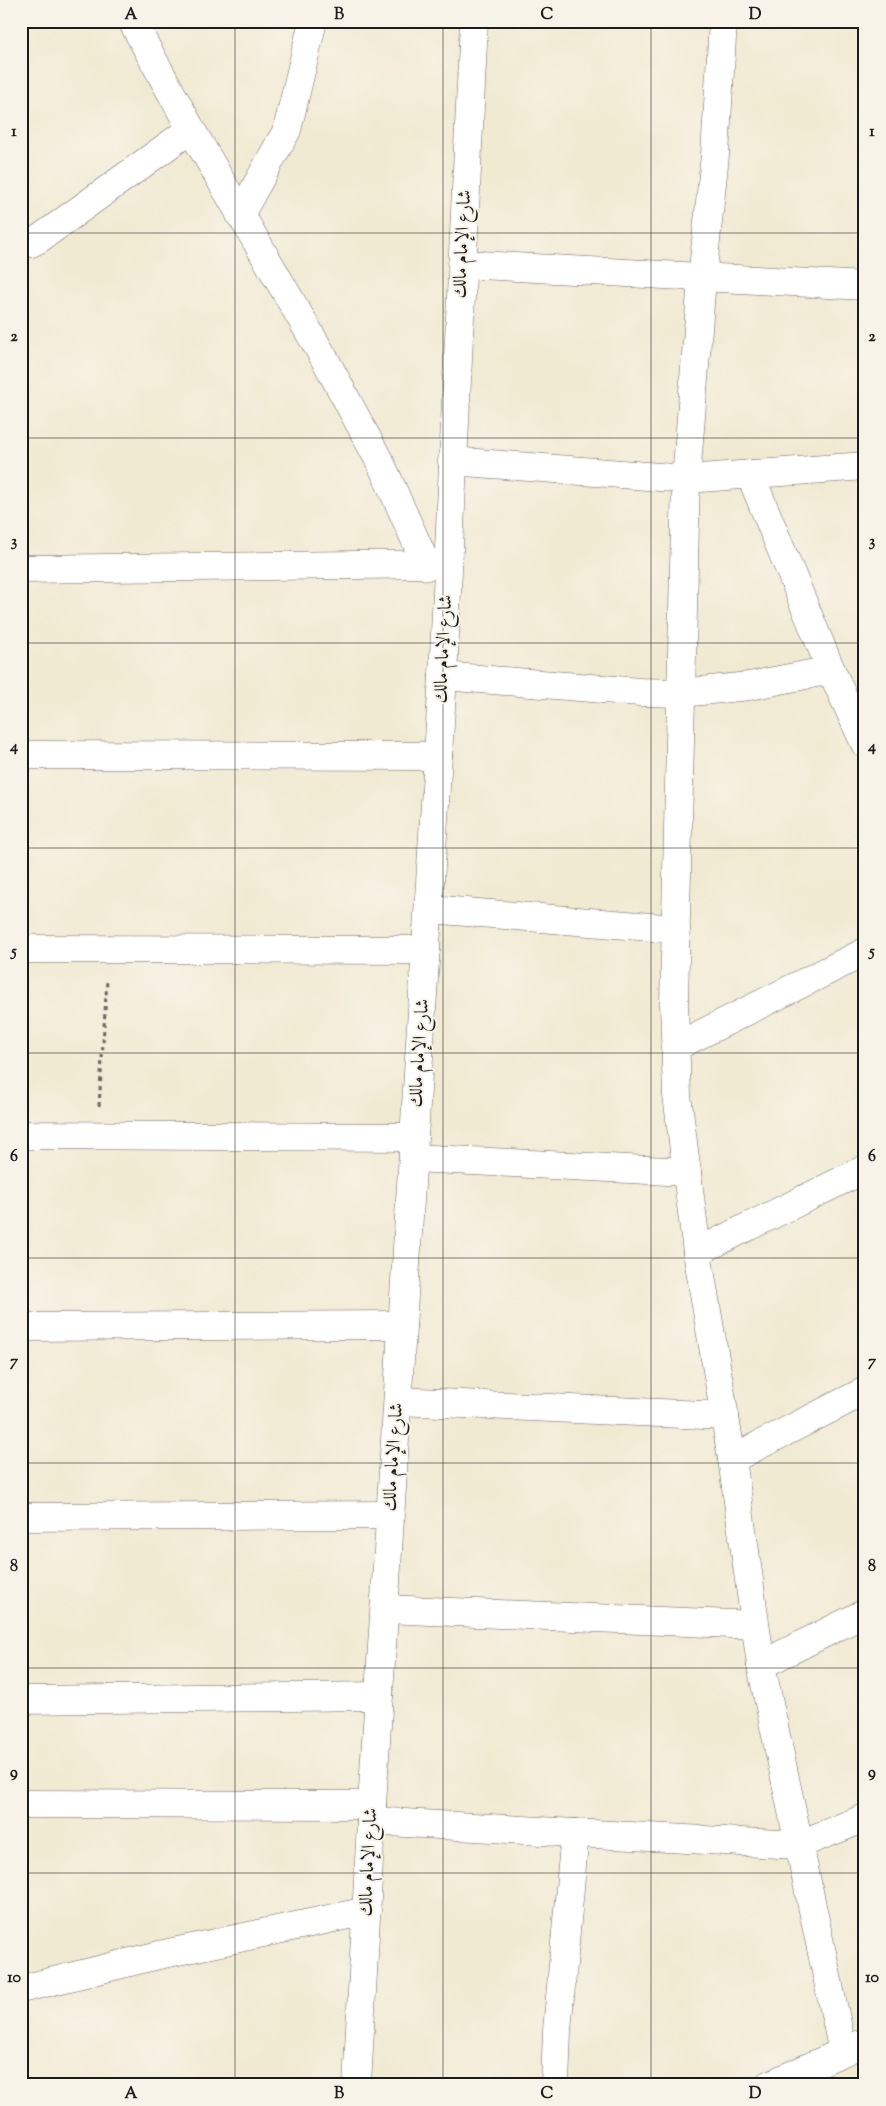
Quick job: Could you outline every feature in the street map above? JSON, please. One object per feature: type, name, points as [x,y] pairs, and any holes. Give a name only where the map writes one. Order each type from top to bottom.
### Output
[{"type":"street","points":[[21,569],[437,564],[327,363],[240,215],[132,21]]},
{"type":"street","points":[[240,215],[287,130],[312,21]]},
{"type":"street","name":"شارع الإمام مالك","points":[[357,2085],[379,1696],[443,676],[437,564],[452,461],[474,21]]},
{"type":"street","points":[[723,21],[715,155],[702,279],[686,478],[676,929],[675,1047],[677,1095],[697,1252],[732,1458],[761,1665],[798,1845],[854,2047],[769,2085]]},
{"type":"street","points":[[21,244],[39,239],[191,129]]},
{"type":"street","points":[[462,264],[702,279],[865,286]]},
{"type":"street","points":[[452,461],[686,478],[865,466]]},
{"type":"street","points":[[750,474],[831,670],[865,744]]},
{"type":"street","points":[[443,676],[640,692],[682,693],[749,686],[831,670]]},
{"type":"street","points":[[21,755],[438,756]]},
{"type":"street","points":[[429,909],[676,929]]},
{"type":"street","points":[[21,949],[426,950]]},
{"type":"street","points":[[675,1047],[865,952]]},
{"type":"street","points":[[21,1135],[414,1148],[687,1172]]},
{"type":"street","points":[[697,1252],[865,1169]]},
{"type":"street","points":[[21,1327],[402,1325]]},
{"type":"street","points":[[732,1458],[865,1391]]},
{"type":"street","points":[[398,1401],[725,1416]]},
{"type":"street","points":[[21,1516],[391,1515]]},
{"type":"street","points":[[385,1609],[755,1626]]},
{"type":"street","points":[[761,1665],[865,1613]]},
{"type":"street","points":[[21,1700],[379,1696]]},
{"type":"street","points":[[21,1804],[372,1813],[575,1833],[798,1845],[865,1818]]},
{"type":"street","points":[[555,2085],[557,2030],[575,1833]]},
{"type":"street","points":[[21,1989],[159,1955],[367,1911]]},
{"type":"path","points":[[96,1136],[109,949]]}]
